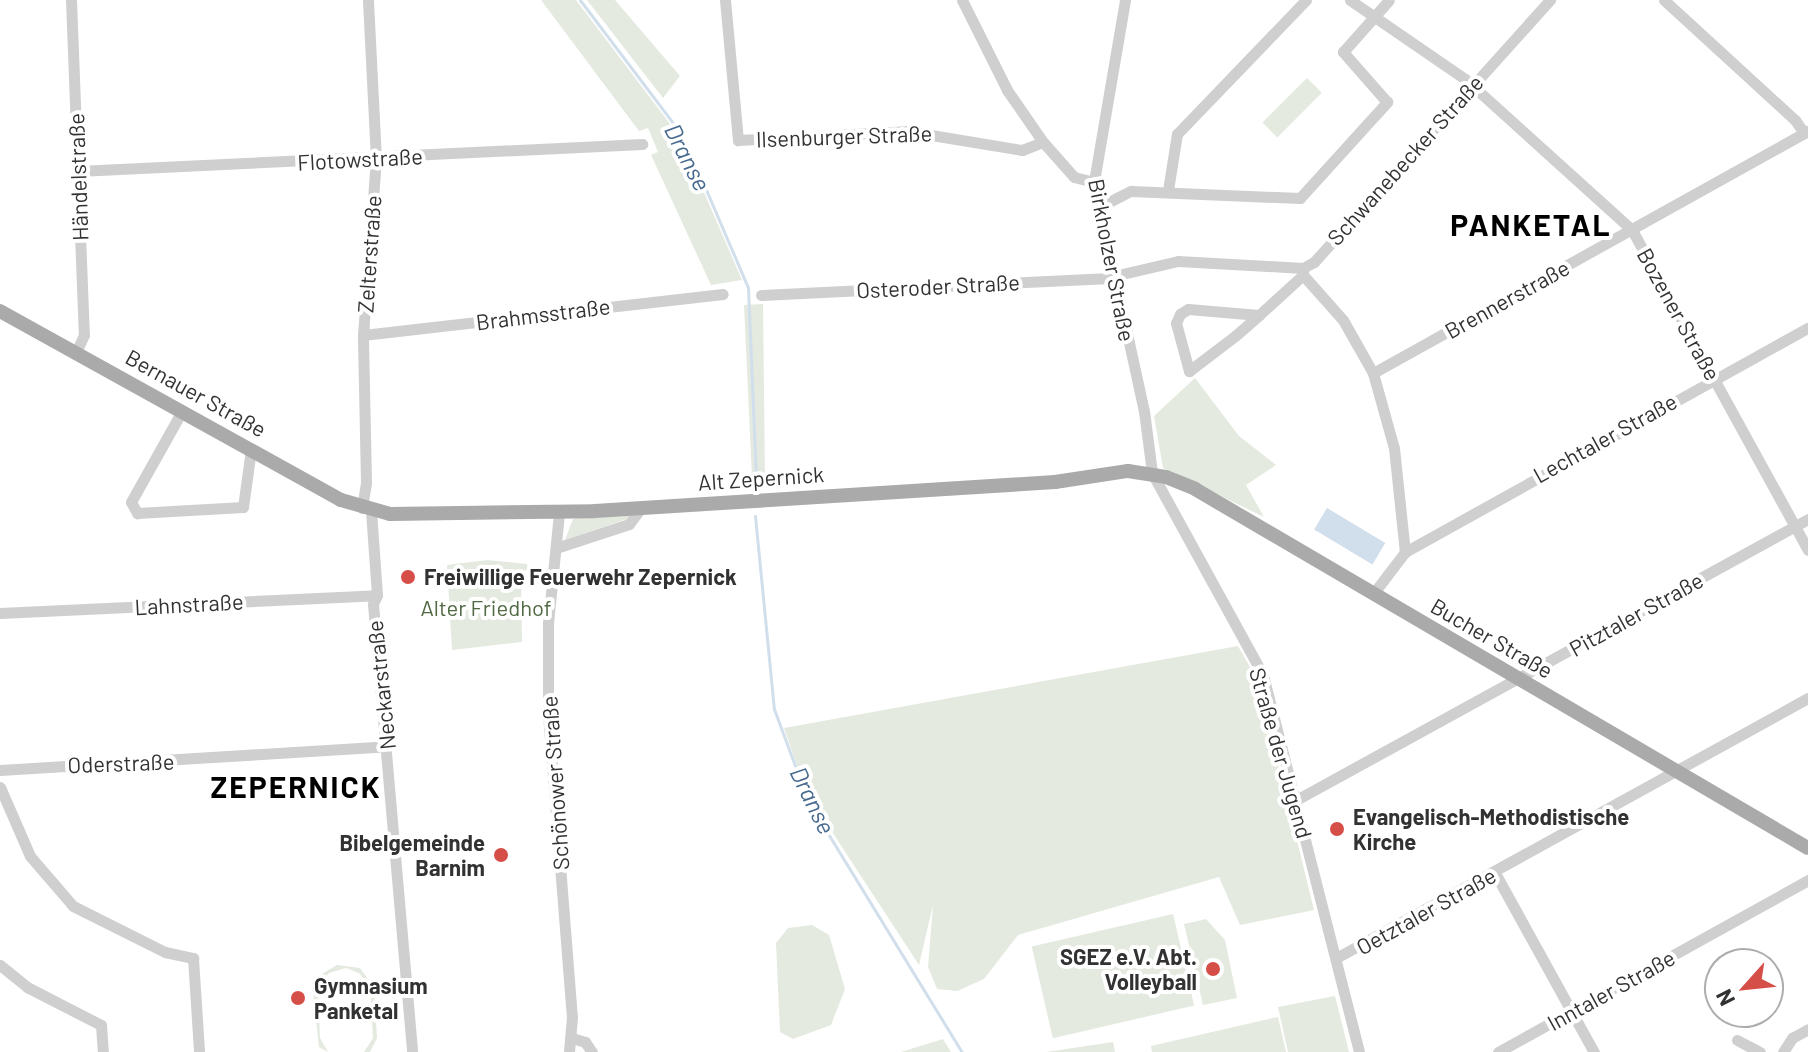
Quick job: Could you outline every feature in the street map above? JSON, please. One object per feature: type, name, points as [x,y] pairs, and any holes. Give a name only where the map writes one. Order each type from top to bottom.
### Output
[{"type":"main road","name":"Bernauer Straße","points":[[0,311],[366,509]]},
{"type":"main road","name":"Alt Zepernick","points":[[366,509],[559,513],[1152,473]]},
{"type":"main road","name":"Bucher Straße","points":[[1152,473],[1195,489],[1808,848]]},
{"type":"street","name":"Händelstraße","points":[[71,0],[84,335],[76,352]]},
{"type":"street","name":"Zelterstraße","points":[[366,509],[363,335],[376,159],[368,0]]},
{"type":"street","name":"Ilsenburger Straße","points":[[725,0],[738,140],[907,131],[1022,150],[1043,142]]},
{"type":"street","points":[[962,0],[1007,90],[1043,142],[1074,177],[1094,182]]},
{"type":"street","name":"Birkholzer Straße","points":[[1125,0],[1094,182],[1152,473]]},
{"type":"street","points":[[1168,190],[1177,134],[1306,0]]},
{"type":"street","name":"Bozener Straße","points":[[1350,0],[1473,85],[1632,230],[1808,550]]},
{"type":"street","points":[[1099,207],[1131,191],[1168,190],[1300,198],[1387,102],[1343,52],[1389,0]]},
{"type":"street","name":"Schwanebecker Straße","points":[[1259,315],[1188,309],[1180,314],[1176,323],[1189,371],[1259,315],[1303,271],[1550,0]]},
{"type":"street","points":[[1664,0],[1806,132]]},
{"type":"street","name":"Brennerstraße","points":[[1373,373],[1806,132]]},
{"type":"street","name":"Flotowstraße","points":[[78,171],[642,144]]},
{"type":"street","name":"Osteroder Straße","points":[[761,295],[1115,276],[1178,261],[1303,271]]},
{"type":"street","points":[[1303,271],[1343,320],[1373,373],[1394,448],[1405,552],[1373,594]]},
{"type":"street","name":"Brahmsstraße","points":[[363,335],[723,294]]},
{"type":"street","name":"Lechtaler Straße","points":[[1405,552],[1808,328]]},
{"type":"street","points":[[182,411],[131,502],[137,513],[243,507],[251,449]]},
{"type":"street","name":"Straße der Jugend","points":[[1152,473],[1263,675],[1359,1052]]},
{"type":"street","points":[[556,548],[629,524],[642,507]]},
{"type":"street","name":"Neckarstraße","points":[[366,509],[377,595],[373,604],[412,1052]]},
{"type":"street","name":"Schönower Straße","points":[[559,513],[548,624],[548,713],[572,1038],[569,1052]]},
{"type":"street","name":"Pitztaler Straße","points":[[1296,800],[1808,519]]},
{"type":"street","name":"Lahnstraße","points":[[0,613],[377,595]]},
{"type":"street","name":"Oetztaler Straße","points":[[1336,958],[1808,698]]},
{"type":"street","name":"Oderstraße","points":[[0,770],[387,746]]},
{"type":"street","points":[[0,787],[30,856],[73,906],[165,952],[193,958],[199,1052]]},
{"type":"street","points":[[1495,873],[1594,1052]]},
{"type":"street","name":"Inntaler Straße","points":[[1498,1052],[1808,880]]},
{"type":"street","points":[[0,965],[39,995],[101,1025],[103,1052]]},
{"type":"street","points":[[1783,1052],[1792,1038],[1808,1029]]},
{"type":"street","points":[[572,1038],[585,1042],[592,1052]]},
{"type":"street","points":[[1737,1040],[1760,1052]]},
{"type":"green space","points":[[541,0],[576,0],[680,137],[742,280],[711,285],[651,155],[658,152],[648,128],[639,131]]},
{"type":"green space","points":[[587,0],[615,0],[680,76],[663,98]]},
{"type":"green space","points":[[1307,78],[1322,93],[1277,137],[1262,123]]},
{"type":"green space","points":[[763,304],[765,478],[752,478],[744,305]]},
{"type":"green space","points":[[1195,378],[1239,436],[1276,465],[1246,485],[1264,517],[1163,468],[1154,416]]},
{"type":"green space","points":[[632,513],[627,519],[565,540],[573,519]]},
{"type":"green space","name":"Alter Friedhof","points":[[487,560],[527,564],[528,570],[521,571],[522,642],[452,650],[447,565]]},
{"type":"green space","points":[[1238,646],[1258,681],[1314,910],[1240,925],[1219,877],[1018,935],[984,979],[957,991],[937,989],[928,967],[933,905],[919,965],[806,792],[784,728]]},
{"type":"green space","points":[[1173,914],[1194,1006],[1053,1038],[1032,947]]},
{"type":"green space","name":"SGEZ e.V. Abt. Volleyball","points":[[1206,919],[1225,940],[1237,998],[1203,1005],[1184,924]]},
{"type":"green space","points":[[812,925],[829,935],[845,989],[831,1025],[793,1039],[780,1032],[776,943],[788,928]]},
{"type":"green space","points":[[337,965],[360,968],[374,987],[377,1038],[370,1052],[364,1052],[373,1038],[370,986],[359,973],[346,968],[329,973],[318,987],[320,1038],[328,1052],[319,1047],[313,991],[320,975]]},
{"type":"green space","points":[[1335,996],[1349,1052],[1288,1052],[1278,1007]]},
{"type":"green space","points":[[1278,1017],[1286,1052],[1152,1052],[1151,1046]]},
{"type":"green space","points":[[943,1039],[951,1052],[901,1052]]},
{"type":"green space","points":[[1113,1042],[1115,1052],[1046,1052]]},
{"type":"water","points":[[1327,508],[1385,543],[1372,564],[1314,529]]},
{"type":"waterway","name":"Dranse","points":[[580,0],[683,136],[748,288],[756,479]]},
{"type":"waterway","name":"Dranse","points":[[755,516],[774,709],[808,801],[962,1052]]},
{"type":"place","name":"Freiwillige Feuerwehr Zepernick","points":[[408,577]]},
{"type":"place","name":"Evangelisch-Methodistische Kirche","points":[[1337,829]]},
{"type":"place","name":"Bibelgemeinde Barnim","points":[[501,855]]},
{"type":"place","name":"SGEZ e.V. Abt. Volleyball","points":[[1213,969]]},
{"type":"place","name":"Gymnasium Panketal","points":[[298,998]]},
{"type":"district","name":"PANKETAL","points":[[1531,224]]},
{"type":"district","name":"ZEPERNICK","points":[[296,786]]}]
